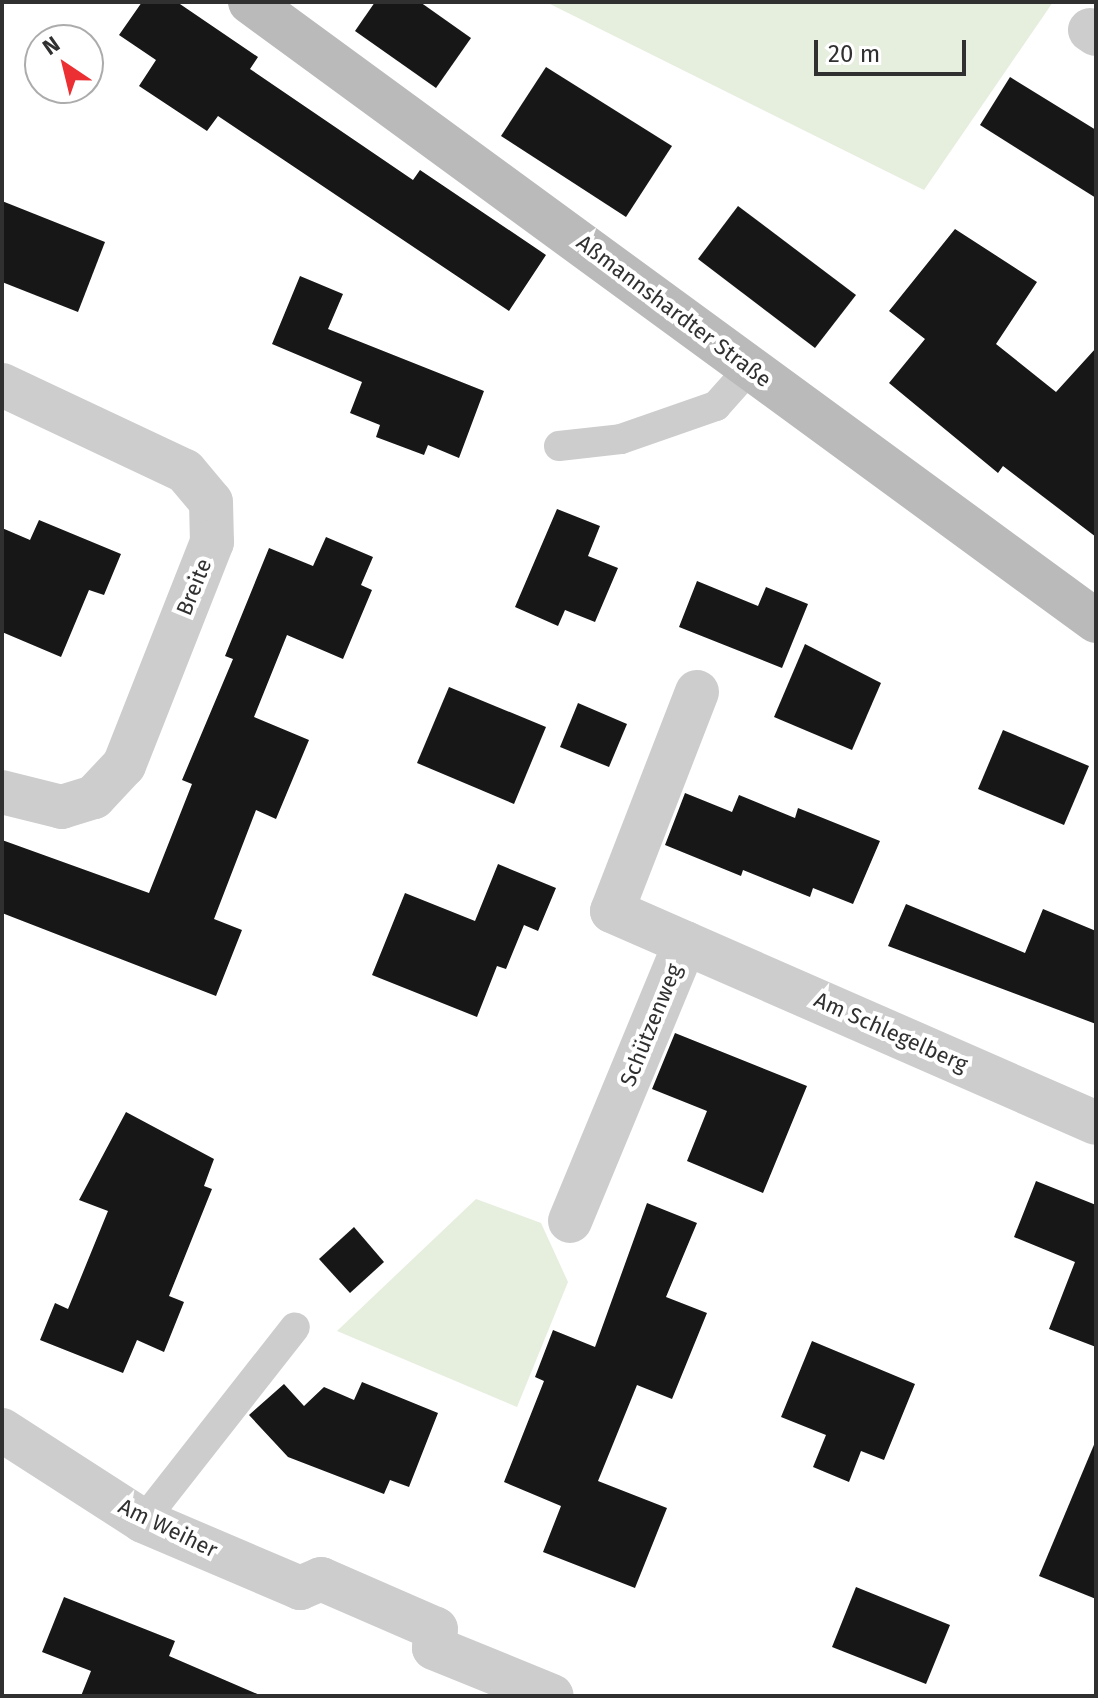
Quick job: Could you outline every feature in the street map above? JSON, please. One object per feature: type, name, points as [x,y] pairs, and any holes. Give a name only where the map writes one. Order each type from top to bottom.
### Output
[{"type":"main road","name":"Aßmannshardter Straße","points":[[250,2],[1096,621]]},
{"type":"street","name":"Breite","points":[[2,385],[185,471],[211,502],[212,542],[124,765],[94,797],[62,807],[2,792]]},
{"type":"street","name":"Schützenweg","points":[[570,1221],[685,943],[612,911],[697,692]]},
{"type":"street","name":"Am Schlegelberg","points":[[685,943],[1096,1123]]},
{"type":"street","name":"Am Weiher","points":[[2,1430],[143,1521],[300,1588],[321,1579],[436,1629],[434,1648],[552,1696]]},
{"type":"lane","points":[[559,446],[621,439],[716,406],[749,369]]},
{"type":"lane","points":[[143,1521],[295,1327]]},
{"type":"green space","points":[[546,2],[1053,2],[924,190]]},
{"type":"green space","points":[[476,1199],[541,1223],[568,1282],[517,1407],[337,1331]]},
{"type":"building","points":[[142,2],[177,2],[258,57],[250,69],[413,180],[420,170],[546,255],[509,311],[218,116],[207,131],[139,86],[156,60],[119,35]]},
{"type":"building","points":[[375,2],[420,2],[471,38],[436,88],[355,31]]},
{"type":"building","points":[[546,67],[672,146],[626,217],[501,136]]},
{"type":"building","points":[[1010,77],[1096,130],[1096,198],[980,125]]},
{"type":"building","points":[[2,201],[105,242],[78,312],[2,282]]},
{"type":"building","points":[[738,206],[856,295],[815,348],[698,259]]},
{"type":"building","points":[[955,229],[1037,282],[996,344],[1056,392],[1096,348],[1096,537],[1003,466],[998,473],[889,383],[925,339],[889,311]]},
{"type":"building","points":[[300,276],[343,294],[328,329],[484,391],[459,458],[428,445],[424,455],[376,437],[380,425],[350,413],[362,382],[272,344]]},
{"type":"building","points":[[557,509],[600,526],[588,556],[618,568],[595,622],[565,610],[558,626],[515,607]]},
{"type":"building","points":[[39,520],[121,554],[104,595],[89,590],[61,657],[2,632],[2,528],[30,540]]},
{"type":"building","points":[[326,537],[373,557],[361,585],[372,590],[343,659],[287,635],[254,717],[309,740],[276,819],[256,810],[214,919],[242,930],[216,996],[2,913],[2,840],[149,893],[192,784],[182,780],[233,659],[225,656],[269,548],[313,566]]},
{"type":"building","points":[[697,581],[758,606],[766,587],[808,604],[782,668],[679,627]]},
{"type":"building","points":[[805,644],[881,683],[852,750],[774,717]]},
{"type":"building","points":[[449,687],[546,727],[514,804],[417,763]]},
{"type":"building","points":[[578,703],[627,724],[609,767],[560,747]]},
{"type":"building","points":[[1003,730],[1089,766],[1064,825],[978,789]]},
{"type":"building","points":[[685,793],[732,812],[739,795],[795,818],[798,808],[880,841],[853,904],[813,888],[810,897],[743,870],[741,876],[665,845]]},
{"type":"building","points":[[498,864],[556,888],[538,931],[524,925],[506,969],[497,966],[477,1017],[372,975],[405,893],[475,921]]},
{"type":"building","points":[[906,904],[1025,953],[1043,909],[1096,931],[1096,1024],[888,946]]},
{"type":"building","points":[[675,1033],[807,1086],[763,1193],[687,1161],[707,1111],[652,1089]]},
{"type":"building","points":[[126,1112],[214,1159],[204,1186],[212,1189],[169,1296],[184,1302],[164,1352],[137,1340],[123,1373],[40,1340],[55,1303],[68,1309],[108,1211],[79,1200]]},
{"type":"building","points":[[1036,1181],[1096,1205],[1096,1347],[1049,1329],[1075,1262],[1014,1237]]},
{"type":"building","points":[[647,1203],[697,1223],[666,1297],[707,1313],[672,1399],[637,1385],[598,1481],[667,1508],[635,1588],[543,1552],[561,1506],[504,1482],[544,1381],[535,1377],[553,1330],[595,1347]]},
{"type":"building","points":[[354,1227],[384,1262],[350,1293],[319,1259]]},
{"type":"building","points":[[812,1341],[915,1384],[884,1460],[861,1451],[849,1482],[813,1467],[826,1435],[781,1417]]},
{"type":"building","points":[[362,1382],[438,1413],[409,1487],[390,1480],[384,1494],[288,1457],[249,1415],[284,1384],[304,1406],[324,1387],[354,1400]]},
{"type":"building","points":[[1096,1440],[1096,1599],[1039,1576]]},
{"type":"building","points":[[856,1587],[950,1625],[926,1684],[832,1647]]},
{"type":"building","points":[[64,1597],[175,1641],[169,1656],[262,1696],[81,1696],[91,1671],[42,1652]]}]
